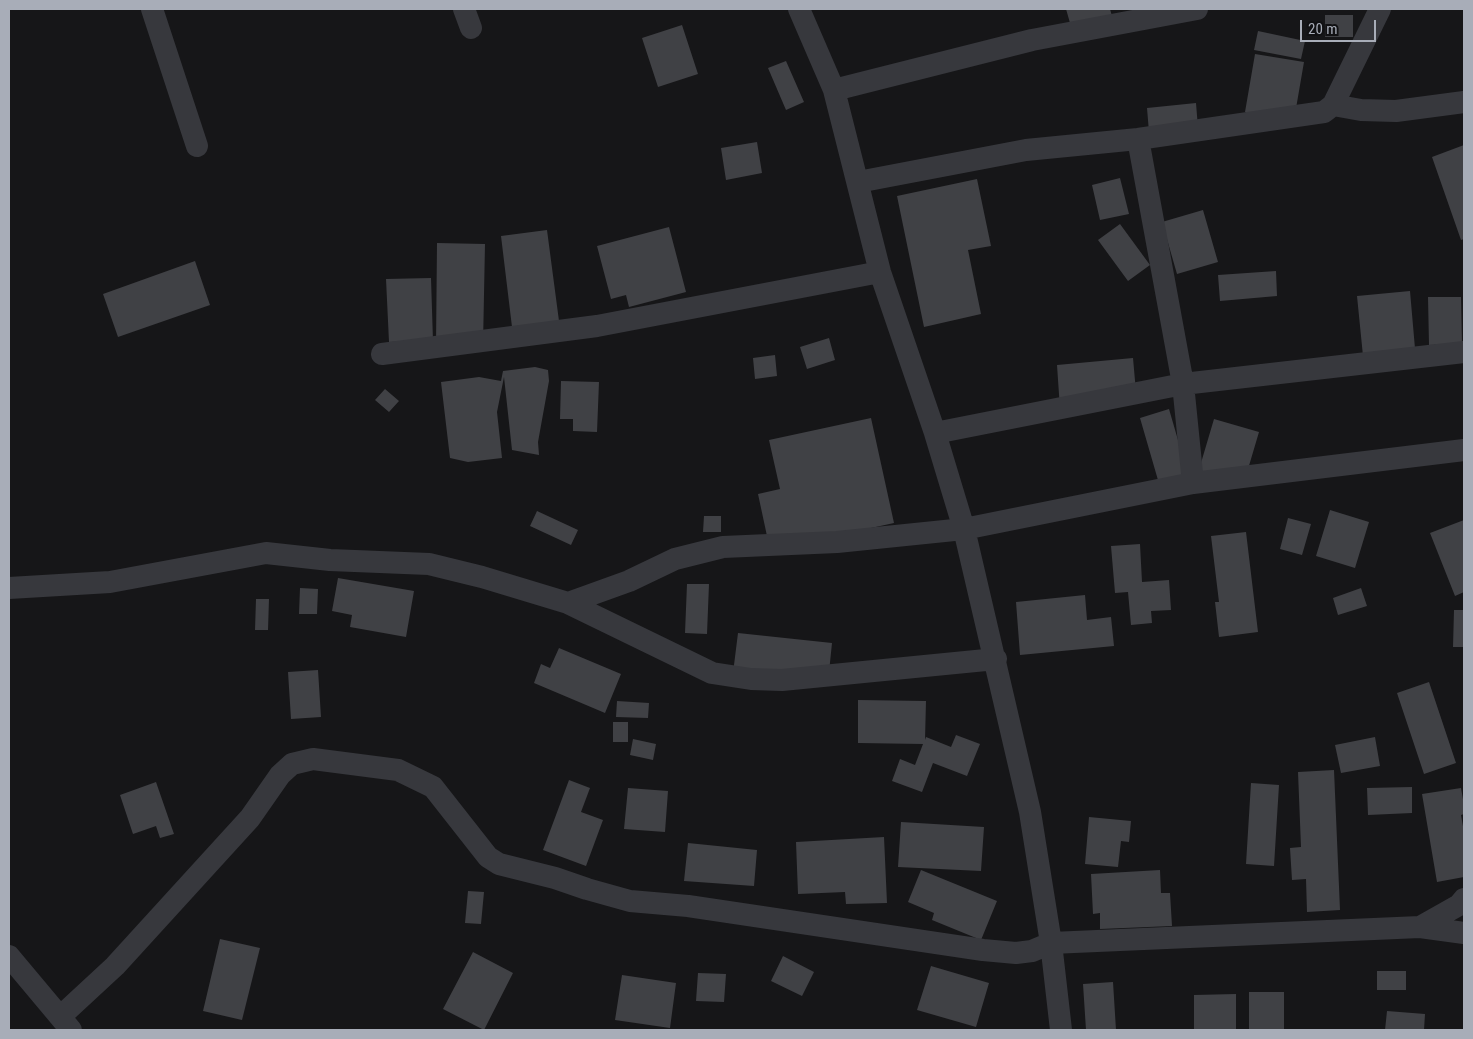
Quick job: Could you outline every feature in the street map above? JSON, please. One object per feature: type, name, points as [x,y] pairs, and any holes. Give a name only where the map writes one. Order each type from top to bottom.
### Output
[{"type":"street","points":[[152,9],[197,146]]},
{"type":"street","points":[[799,9],[834,90],[880,272],[964,529],[996,659],[1030,812],[1051,943],[1061,1030]]},
{"type":"street","points":[[834,90],[1032,40],[1197,9]]},
{"type":"street","points":[[858,182],[1026,150],[1138,139],[1324,112],[1333,105],[1380,9]]},
{"type":"street","points":[[1333,105],[1361,110],[1396,111],[1464,102]]},
{"type":"street","points":[[1138,139],[1183,384],[1193,483]]},
{"type":"street","points":[[382,354],[597,326],[880,272]]},
{"type":"street","points":[[934,433],[1183,384],[1464,352]]},
{"type":"street","points":[[568,603],[629,581],[675,559],[723,547],[837,542],[964,529],[1193,483],[1464,450]]},
{"type":"street","points":[[9,588],[110,582],[266,553],[330,560],[430,564],[482,577],[568,603],[712,673],[751,679],[782,680],[996,659]]},
{"type":"street","points":[[9,956],[66,1023],[115,966],[250,818],[280,776],[292,764],[313,759],[398,770],[433,786],[488,857],[499,864],[555,878],[630,901],[688,906],[983,950],[1016,953],[1032,951],[1051,943],[1420,927],[1464,933]]},
{"type":"street","points":[[1420,927],[1459,905],[1464,899]]},
{"type":"building","points":[[1066,9],[1110,9],[1112,16],[1072,30]]},
{"type":"building","points":[[1325,15],[1353,15],[1353,37],[1325,37]]},
{"type":"building","points":[[682,25],[698,74],[658,87],[642,38]]},
{"type":"building","points":[[1258,31],[1305,41],[1301,59],[1254,50]]},
{"type":"building","points":[[1255,54],[1304,62],[1294,120],[1245,112]]},
{"type":"building","points":[[786,61],[804,102],[786,110],[768,68]]},
{"type":"building","points":[[1196,103],[1198,128],[1149,132],[1147,108]]},
{"type":"building","points":[[757,142],[762,173],[726,180],[721,148]]},
{"type":"building","points":[[1464,145],[1464,239],[1461,240],[1432,157]]},
{"type":"building","points":[[1120,178],[1129,214],[1100,220],[1092,185]]},
{"type":"building","points":[[977,179],[991,246],[968,250],[981,314],[924,327],[897,196]]},
{"type":"building","points":[[1203,210],[1218,262],[1177,274],[1162,222]]},
{"type":"building","points":[[1120,224],[1150,265],[1128,281],[1098,240]]},
{"type":"building","points":[[669,227],[686,292],[629,307],[626,295],[611,299],[597,246]]},
{"type":"building","points":[[547,230],[559,321],[512,327],[501,236]]},
{"type":"building","points":[[437,243],[485,244],[483,345],[436,345]]},
{"type":"building","points":[[195,261],[210,305],[118,337],[103,294]]},
{"type":"building","points":[[1276,271],[1277,296],[1220,301],[1218,275]]},
{"type":"building","points":[[431,278],[433,341],[389,342],[386,279]]},
{"type":"building","points":[[1410,291],[1416,360],[1364,366],[1357,296]]},
{"type":"building","points":[[1428,297],[1461,297],[1462,344],[1429,345]]},
{"type":"building","points":[[829,338],[835,360],[807,369],[800,347]]},
{"type":"building","points":[[775,355],[777,376],[755,379],[753,358]]},
{"type":"building","points":[[1133,358],[1137,403],[1060,409],[1057,365]]},
{"type":"building","points":[[535,367],[548,370],[549,381],[538,442],[539,455],[512,450],[504,377],[497,412],[502,458],[468,462],[450,458],[441,382],[479,377],[501,381],[503,371]]},
{"type":"building","points":[[561,381],[599,382],[597,432],[573,431],[573,419],[560,419]]},
{"type":"building","points":[[385,389],[399,401],[389,412],[375,400]]},
{"type":"building","points":[[1169,409],[1189,478],[1160,487],[1140,418]]},
{"type":"building","points":[[871,418],[894,523],[770,550],[758,494],[780,489],[769,440]]},
{"type":"building","points":[[1214,419],[1259,432],[1243,486],[1198,473]]},
{"type":"building","points":[[1330,510],[1369,522],[1355,568],[1316,556]]},
{"type":"building","points":[[537,511],[578,530],[571,545],[530,526]]},
{"type":"building","points":[[704,516],[721,516],[721,532],[703,532]]},
{"type":"building","points":[[1288,518],[1311,524],[1302,555],[1280,549]]},
{"type":"building","points":[[1464,520],[1464,592],[1455,596],[1430,533]]},
{"type":"building","points":[[1246,532],[1258,632],[1219,637],[1215,602],[1219,602],[1211,536]]},
{"type":"building","points":[[1140,544],[1142,582],[1169,580],[1171,610],[1151,611],[1152,623],[1131,625],[1128,592],[1115,593],[1111,546]]},
{"type":"building","points":[[338,578],[414,591],[406,637],[350,627],[352,615],[332,611]]},
{"type":"building","points":[[687,584],[709,584],[707,634],[685,633]]},
{"type":"building","points":[[300,588],[318,589],[317,614],[299,614]]},
{"type":"building","points":[[1361,588],[1367,606],[1338,615],[1333,598]]},
{"type":"building","points":[[1085,595],[1087,620],[1111,617],[1114,646],[1020,655],[1016,602]]},
{"type":"building","points":[[256,599],[269,599],[268,630],[255,630]]},
{"type":"building","points":[[1454,610],[1464,610],[1464,647],[1453,647]]},
{"type":"building","points":[[738,633],[832,643],[828,682],[733,673]]},
{"type":"building","points":[[559,648],[621,674],[605,713],[534,683],[541,664],[550,668]]},
{"type":"building","points":[[318,670],[321,717],[291,719],[288,672]]},
{"type":"building","points":[[1429,682],[1456,763],[1424,774],[1397,693]]},
{"type":"building","points":[[858,700],[926,701],[925,740],[926,737],[951,747],[956,735],[980,744],[967,776],[933,763],[922,792],[892,781],[900,759],[915,765],[923,744],[858,743]]},
{"type":"building","points":[[617,701],[649,703],[648,718],[616,717]]},
{"type":"building","points":[[613,722],[628,722],[628,742],[613,742]]},
{"type":"building","points":[[1375,737],[1380,766],[1341,773],[1335,745]]},
{"type":"building","points":[[633,739],[656,744],[653,760],[630,755]]},
{"type":"building","points":[[1334,770],[1340,910],[1307,912],[1306,879],[1292,880],[1290,848],[1301,847],[1298,772]]},
{"type":"building","points":[[569,780],[590,788],[581,812],[603,820],[586,866],[543,850]]},
{"type":"building","points":[[156,782],[174,834],[160,838],[156,826],[133,834],[120,795]]},
{"type":"building","points":[[1251,783],[1279,785],[1274,866],[1246,864]]},
{"type":"building","points":[[1412,787],[1412,813],[1368,815],[1367,788]]},
{"type":"building","points":[[628,788],[668,791],[665,832],[624,829]]},
{"type":"building","points":[[1461,788],[1464,805],[1464,814],[1461,815],[1464,832],[1464,877],[1437,882],[1422,794]]},
{"type":"building","points":[[1089,817],[1131,821],[1129,842],[1121,841],[1118,867],[1085,864]]},
{"type":"building","points":[[901,822],[984,827],[981,871],[898,867]]},
{"type":"building","points":[[884,837],[887,903],[846,904],[845,892],[798,894],[796,842]]},
{"type":"building","points":[[688,843],[757,850],[754,886],[684,881]]},
{"type":"building","points":[[921,870],[997,901],[981,940],[932,920],[934,913],[908,902]]},
{"type":"building","points":[[1160,870],[1161,893],[1170,893],[1172,926],[1100,929],[1100,913],[1093,914],[1091,874]]},
{"type":"building","points":[[468,891],[484,892],[481,924],[465,923]]},
{"type":"building","points":[[220,939],[260,948],[242,1020],[203,1011]]},
{"type":"building","points":[[473,952],[513,973],[484,1030],[443,1009]]},
{"type":"building","points":[[783,956],[814,972],[802,996],[771,981]]},
{"type":"building","points":[[931,966],[989,983],[976,1027],[917,1010]]},
{"type":"building","points":[[1377,971],[1406,971],[1406,990],[1377,990]]},
{"type":"building","points":[[698,973],[726,974],[724,1002],[696,1001]]},
{"type":"building","points":[[622,975],[676,983],[670,1028],[615,1020]]},
{"type":"building","points":[[1113,982],[1116,1030],[1086,1030],[1083,984]]},
{"type":"building","points":[[1249,992],[1284,992],[1284,1030],[1249,1030]]},
{"type":"building","points":[[1236,994],[1236,1030],[1194,1030],[1194,995]]},
{"type":"building","points":[[1387,1011],[1425,1014],[1424,1030],[1385,1030]]}]
